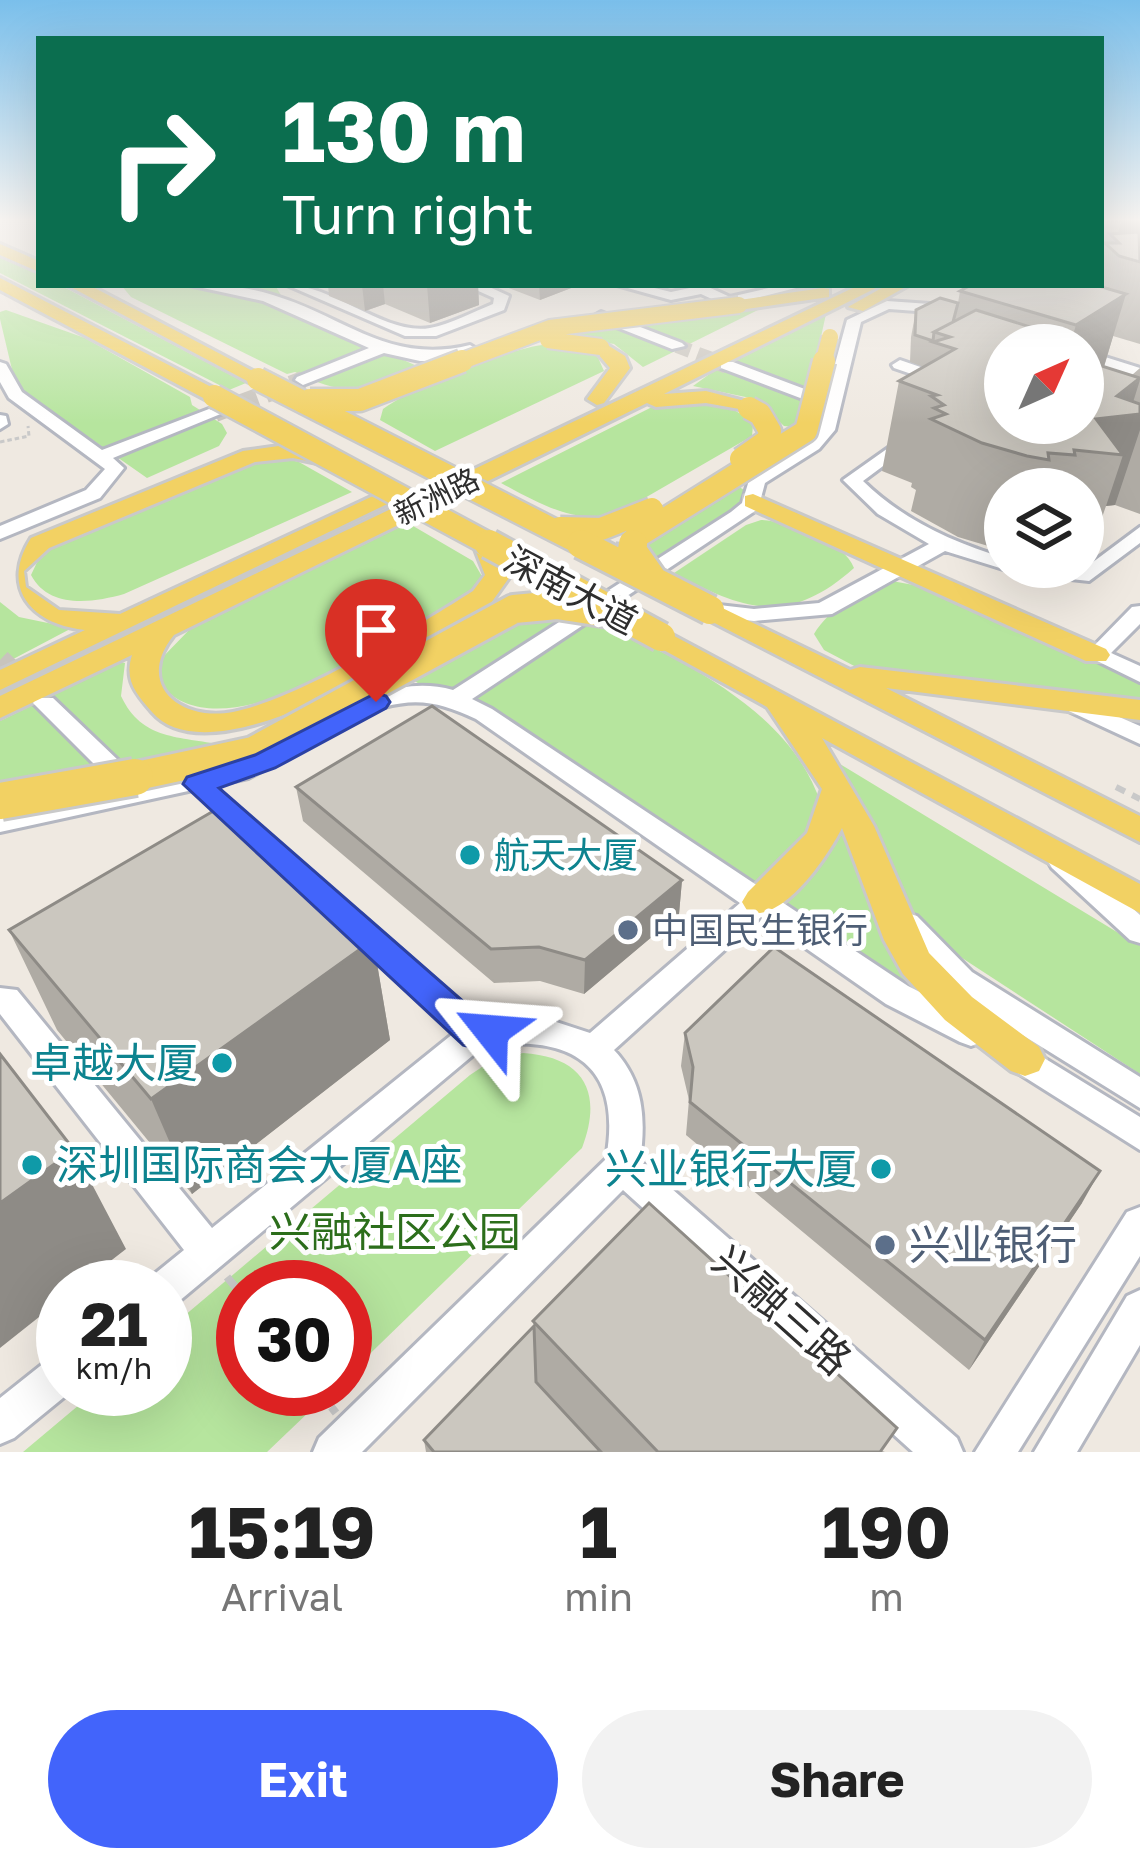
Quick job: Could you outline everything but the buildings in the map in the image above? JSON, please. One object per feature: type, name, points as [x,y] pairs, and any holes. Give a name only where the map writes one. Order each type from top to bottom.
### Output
[{"type":"main road","name":"深南大道","points":[[6,287],[76,320],[223,406],[769,695],[1140,900]]},
{"type":"main road","points":[[299,389],[360,400],[550,328],[831,289]]},
{"type":"main road","name":"新洲路","points":[[0,708],[156,620],[609,404],[831,289]]},
{"type":"main road","points":[[652,580],[634,556],[635,538],[806,431],[835,321],[872,292]]},
{"type":"main road","name":"新洲路","points":[[609,404],[872,292]]},
{"type":"main road","name":"深南大道","points":[[107,294],[258,379],[299,389],[378,440],[818,665],[1106,798],[1140,830]]},
{"type":"main road","points":[[0,301],[76,320]]},
{"type":"main road","points":[[378,440],[369,418],[377,407],[508,350],[559,339],[601,347],[618,360],[609,404],[688,397],[748,408],[760,414],[770,431],[758,449],[619,525],[578,530],[548,526]]},
{"type":"main road","points":[[0,546],[233,451],[252,430],[223,406]]},
{"type":"main road","points":[[330,460],[300,451],[259,453],[51,538],[16,562],[10,578],[17,596],[30,607],[72,621],[156,620],[142,662],[149,693],[163,706],[208,724],[235,723],[281,709],[491,590],[498,574],[485,544]]},
{"type":"main road","points":[[753,501],[1096,655]]},
{"type":"main road","points":[[0,801],[218,762],[253,751],[514,609],[557,605],[615,614]]},
{"type":"main road","name":"新洲路","points":[[0,681],[156,620]]},
{"type":"main road","points":[[818,665],[883,682],[1140,710]]},
{"type":"main road","points":[[769,695],[803,733],[837,790],[906,948],[936,989],[1025,1059]]},
{"type":"main road","points":[[760,902],[820,844],[837,790]]},
{"type":"street","points":[[213,288],[271,298],[383,348],[421,358],[448,357],[538,325],[734,304],[790,288]]},
{"type":"street","points":[[302,288],[405,332],[431,333],[499,307],[502,296],[480,288]]},
{"type":"street","points":[[635,288],[677,296],[705,288]]},
{"type":"street","points":[[641,288],[656,294]]},
{"type":"street","points":[[710,288],[734,304]]},
{"type":"street","points":[[906,288],[942,309]]},
{"type":"street","points":[[872,292],[942,309]]},
{"type":"street","points":[[456,699],[738,517],[753,501],[756,481],[818,440],[835,406],[848,330],[854,320],[887,305],[942,309]]},
{"type":"street","points":[[601,316],[677,346]]},
{"type":"street","points":[[299,389],[383,348]]},
{"type":"street","points":[[1104,358],[1140,369]]},
{"type":"street","points":[[727,365],[835,406]]},
{"type":"street","points":[[900,365],[984,394]]},
{"type":"street","points":[[0,367],[15,395],[115,468],[99,490],[0,533]]},
{"type":"street","points":[[905,396],[935,377]]},
{"type":"street","points":[[103,456],[223,406]]},
{"type":"street","points":[[903,426],[909,441],[852,480],[883,510],[942,544],[984,557]]},
{"type":"street","points":[[1104,563],[1140,533]]},
{"type":"street","points":[[710,610],[785,614],[824,609],[942,544]]},
{"type":"street","points":[[1140,612],[1096,655],[1140,675]]},
{"type":"street","points":[[0,824],[197,784],[265,761],[392,697],[431,692],[456,699],[897,995],[1025,1059],[1140,1135]]},
{"type":"street","points":[[1066,701],[1140,736]]},
{"type":"street","points":[[45,704],[142,796]]},
{"type":"street","points":[[197,784],[229,812]]},
{"type":"street","points":[[1106,798],[1140,819]]},
{"type":"street","points":[[1052,851],[1140,932]]},
{"type":"street","points":[[326,900],[476,1034]]},
{"type":"street","points":[[594,1049],[760,902]]},
{"type":"street","points":[[890,904],[961,980],[1140,1094]]},
{"type":"street","points":[[11,997],[209,1253]]},
{"type":"street","points":[[192,1267],[476,1034],[538,1028],[577,1039],[609,1064],[626,1094],[629,1128],[622,1167],[333,1452]]},
{"type":"street","name":"兴融三路","points":[[622,1167],[943,1452]]},
{"type":"street","points":[[995,1452],[1140,1225]]},
{"type":"street","points":[[1054,1452],[1140,1309]]},
{"type":"street","points":[[0,1424],[36,1394]]},
{"type":"path","points":[[0,442],[29,436],[28,426]]},
{"type":"path","points":[[1106,798],[1140,799]]},
{"type":"green space","points":[[27,287],[66,288],[246,383],[229,390]]},
{"type":"green space","points":[[124,288],[277,288],[289,309],[417,366],[356,388],[330,386],[295,372],[287,374],[131,297]]},
{"type":"green space","points":[[764,307],[643,367],[614,344],[561,335],[572,328]]},
{"type":"green space","points":[[6,310],[85,338],[190,397],[192,405],[222,424],[227,433],[219,446],[147,478],[24,392],[14,378],[0,319],[0,312]]},
{"type":"green space","points":[[826,314],[803,419],[793,427],[784,426],[755,399],[693,386],[715,370]]},
{"type":"green space","points":[[551,344],[596,353],[604,371],[435,451],[380,420],[383,409],[440,379],[489,359]]},
{"type":"green space","points":[[686,400],[739,413],[753,425],[752,436],[608,515],[560,511],[501,483],[652,407]]},
{"type":"green space","points":[[279,457],[299,462],[352,492],[124,594],[72,601],[49,594],[31,575],[40,556],[52,546],[253,461]]},
{"type":"green space","points":[[736,485],[749,493],[748,504],[657,562],[645,544]]},
{"type":"green space","points":[[761,520],[814,534],[839,549],[854,568],[808,599],[766,606],[723,596],[674,573]]},
{"type":"green space","points":[[408,523],[473,561],[483,578],[471,595],[361,659],[270,699],[228,708],[191,705],[162,686],[158,662],[191,628]]},
{"type":"green space","points":[[892,581],[919,586],[1140,680],[1140,702],[858,668],[824,650],[814,634],[829,616],[859,593]]},
{"type":"green space","points":[[0,602],[19,617],[72,628],[0,666]]},
{"type":"green space","points":[[592,618],[727,690],[784,740],[806,770],[821,804],[800,839],[754,887],[480,707],[412,679],[492,631],[527,619]]},
{"type":"green space","points":[[125,663],[121,696],[140,721],[164,734],[222,745],[0,798],[0,721]]},
{"type":"green space","points":[[835,761],[1140,946],[1140,1074],[936,941],[911,910],[831,764]]},
{"type":"green space","points":[[843,824],[924,996],[778,902]]},
{"type":"green space","name":"兴融社区公园","points":[[523,1053],[544,1056],[574,1070],[589,1095],[582,1148],[372,1352],[372,1260],[250,1260],[488,1063]]},
{"type":"green space","name":"兴融社区公园","points":[[216,1289],[216,1416],[305,1416],[267,1452],[23,1452],[66,1416],[192,1416],[192,1309]]},
{"type":"tunnel","points":[[677,346],[717,361]]},
{"type":"tunnel","points":[[717,361],[725,364]]},
{"type":"tunnel","points":[[717,361],[727,365]]},
{"type":"tunnel","points":[[215,413],[303,380]]},
{"type":"tunnel","points":[[0,660],[45,703]]},
{"type":"place","name":"航天大厦","points":[[470,855]]},
{"type":"place","name":"中国民生银行","points":[[628,930]]},
{"type":"place","name":"卓越大厦","points":[[222,1063]]},
{"type":"place","name":"深圳国际商会大厦A座","points":[[32,1165]]},
{"type":"place","name":"兴业银行大厦","points":[[881,1169]]},
{"type":"place","name":"兴业银行","points":[[885,1245]]},
{"type":"route","points":[[376,702],[265,761],[197,784],[476,1034],[491,1031]]}]
